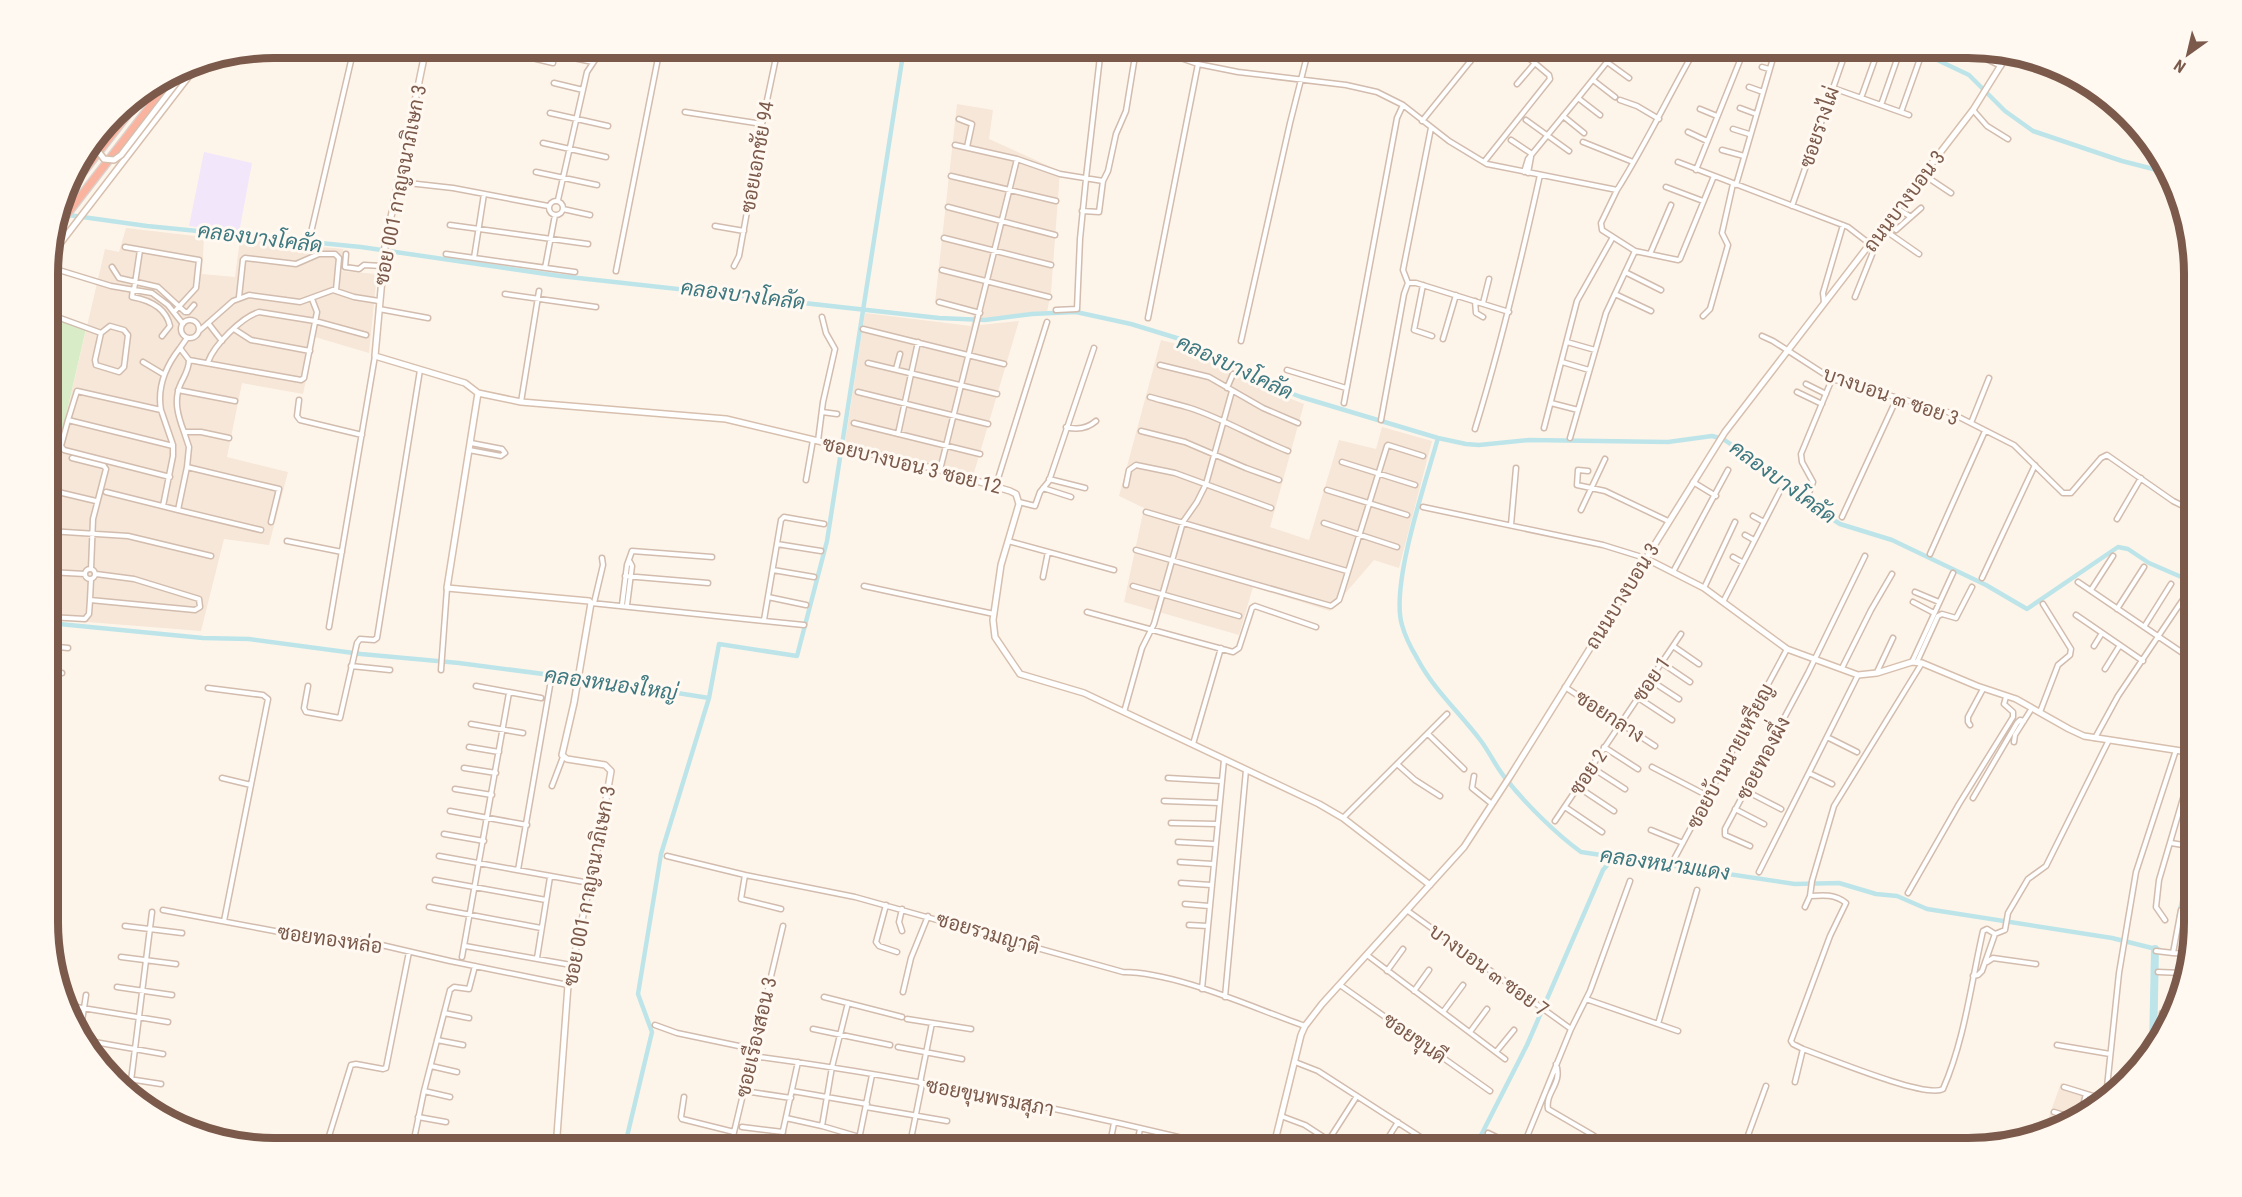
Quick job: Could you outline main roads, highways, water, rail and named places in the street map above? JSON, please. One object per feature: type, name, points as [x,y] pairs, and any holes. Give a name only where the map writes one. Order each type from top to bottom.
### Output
[{"type":"highway","points":[[68,213],[164,88]]},
{"type":"highway","points":[[86,168],[121,123]]},
{"type":"waterway","points":[[709,698],[719,644],[797,656],[827,541],[902,58]]},
{"type":"waterway","points":[[1933,58],[1969,75],[2005,111],[2033,131],[2122,161],[2156,170]]},
{"type":"waterway","name":"คลองบางโคลัด","points":[[67,215],[147,226],[361,247],[560,276],[939,318],[985,320],[1032,314],[1076,312],[1131,324],[1193,343],[1272,386],[1301,397],[1438,438],[1466,444],[1479,445],[1529,440],[1668,442],[1712,436],[1723,439],[1790,484],[1804,501],[1840,524],[1892,540],[1986,585],[2027,609],[2118,547],[2128,549],[2149,563],[2184,578]]},
{"type":"waterway","name":"คลองหนามแดง","points":[[1438,438],[1405,560],[1400,607],[1406,638],[1423,669],[1481,741],[1506,779],[1541,818],[1581,852],[1795,884],[1839,883],[1876,894],[1897,896],[1927,909],[2112,938],[2160,950]]},
{"type":"waterway","name":"คลองหนองใหญ่","points":[[58,624],[203,638],[249,639],[361,654],[459,663],[709,698],[661,854],[638,994],[652,1032],[627,1138]]},
{"type":"waterway","points":[[1480,1138],[1527,1045],[1603,870],[1615,856]]},
{"type":"waterway","points":[[2180,918],[2184,900]]},
{"type":"waterway","points":[[2153,1033],[2155,949]]}]
